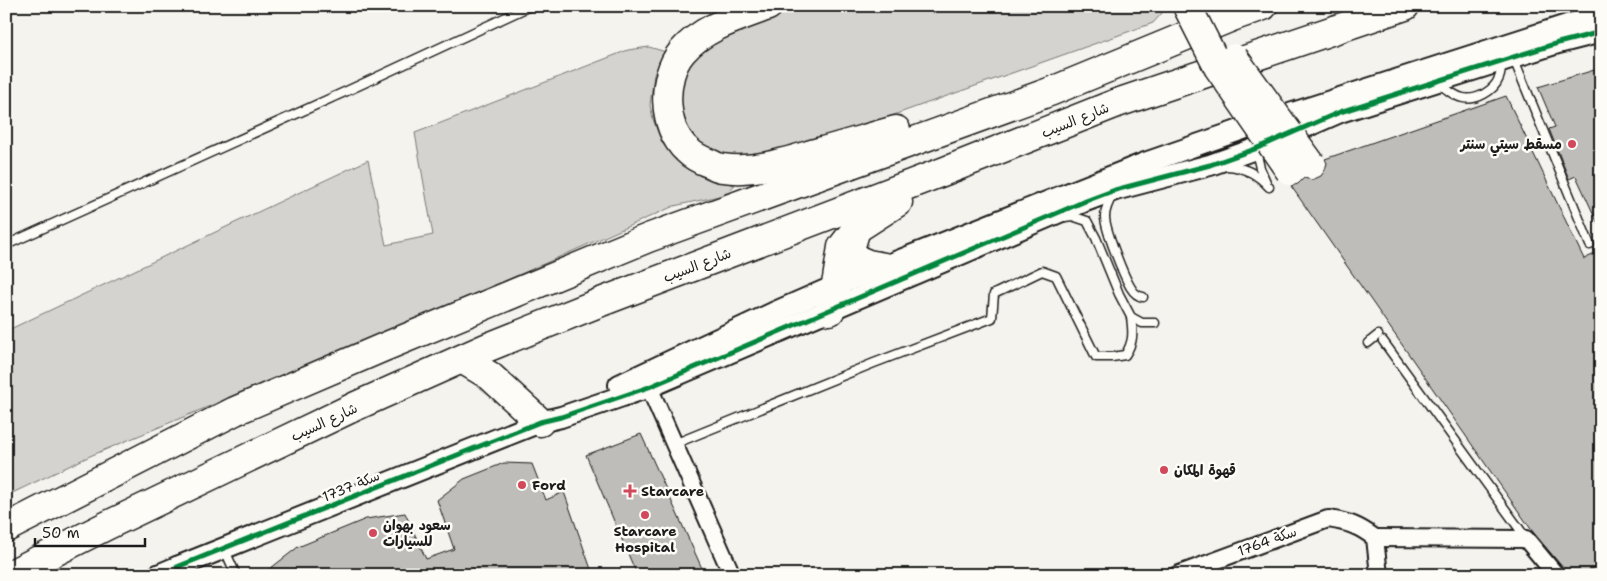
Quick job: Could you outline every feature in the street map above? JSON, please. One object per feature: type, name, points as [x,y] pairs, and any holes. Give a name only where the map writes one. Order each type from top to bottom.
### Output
[{"type":"highway","points":[[768,6],[721,24],[694,41],[681,53],[672,70],[666,92],[669,116],[676,136],[685,149],[698,158],[720,168],[743,170],[780,164],[1027,91],[1052,91]]},
{"type":"highway","points":[[1187,6],[1218,67],[1284,177]]},
{"type":"highway","points":[[1205,6],[1216,29],[1235,60],[1284,177]]},
{"type":"highway","points":[[6,528],[235,412],[382,348],[648,238],[1052,91],[1263,6]]},
{"type":"highway","name":"شارع السيب","points":[[9,575],[106,526],[356,406],[462,359],[601,302],[945,172],[1117,103],[1406,6]]},
{"type":"highway","points":[[832,299],[842,247],[856,229],[945,172]]},
{"type":"highway","points":[[856,229],[850,249],[854,258],[868,264],[884,267]]},
{"type":"highway","points":[[462,359],[490,376],[540,422]]},
{"type":"highway","points":[[6,519],[40,511]]},
{"type":"street","points":[[540,422],[561,417],[649,387],[832,299],[884,267],[1145,163],[1252,138],[1438,82],[1506,56],[1567,25],[1601,16]]},
{"type":"street","points":[[540,422],[563,408],[638,376],[764,317],[832,299],[860,297],[1115,190],[1210,165],[1252,138],[1506,56],[1601,32]]},
{"type":"street","points":[[649,387],[732,575]]},
{"type":"street","name":"سكة 1737","points":[[158,575],[178,571],[224,548],[540,422]]},
{"type":"street","name":"سكة 1764","points":[[1186,573],[1328,519],[1348,522],[1361,527],[1375,538]]},
{"type":"street","points":[[1379,575],[1375,538],[1526,539],[1556,575]]},
{"type":"lane","points":[[6,245],[530,6]]},
{"type":"lane","points":[[1506,56],[1590,245]]},
{"type":"lane","points":[[1252,138],[1260,168],[1284,177]]},
{"type":"lane","points":[[1210,165],[1238,167],[1252,172],[1284,177]]},
{"type":"lane","points":[[1115,190],[1105,217],[1121,266],[1131,289],[1138,296],[1143,297]]},
{"type":"lane","points":[[674,444],[874,363],[992,318],[994,294],[1042,271],[1056,276],[1096,357],[1125,355],[1131,347],[1133,332],[1131,317],[1087,221],[1072,216],[1043,220]]},
{"type":"lane","points":[[1131,317],[1142,323],[1155,323]]},
{"type":"lane","points":[[1368,343],[1380,338],[1526,539]]},
{"type":"lane","points":[[224,548],[236,575]]},
{"type":"shaded area","points":[[794,6],[1160,6],[1162,13],[1153,23],[792,151],[738,160],[692,142],[676,105],[677,91],[692,58],[725,33]]},
{"type":"shaded area","points":[[649,47],[666,52],[654,74],[650,105],[662,143],[678,162],[700,176],[735,185],[724,195],[674,206],[440,310],[90,456],[6,496],[6,331],[368,160],[386,245],[433,235],[415,133],[628,50]]},
{"type":"building","name":"مسقط سيتي سنتر","points":[[1601,68],[1601,230],[1576,176],[1569,179],[1549,129],[1555,127],[1538,87]]},
{"type":"building","points":[[1506,96],[1584,259],[1601,251],[1601,571],[1591,575],[1566,575],[1564,569],[1533,532],[1291,186],[1298,184],[1304,178],[1312,180],[1321,176],[1327,163],[1325,159]]},
{"type":"building","name":"Starcare Hospital","points":[[641,434],[705,575],[637,575],[586,455]]},
{"type":"building","points":[[504,463],[532,464],[546,500],[564,492],[593,575],[262,575],[298,547],[366,519],[405,513],[426,559],[454,549],[437,500],[464,479]]},
{"type":"cycle path","points":[[180,575],[177,567],[540,422],[561,417],[649,387],[1083,202],[1115,190],[1210,165],[1255,149],[1340,112],[1558,43],[1601,32]]},
{"type":"place","name":"مسقط سيتي سنتر","points":[[1572,144]]},
{"type":"place","name":"قهوة المكان","points":[[1164,470]]},
{"type":"place","name":"Ford","points":[[522,485]]},
{"type":"place","name":"Starcare","points":[[630,491]]},
{"type":"place","name":"Starcare Hospital","points":[[645,515]]},
{"type":"place","name":"سعود بهوان للسيارات","points":[[373,533]]}]
